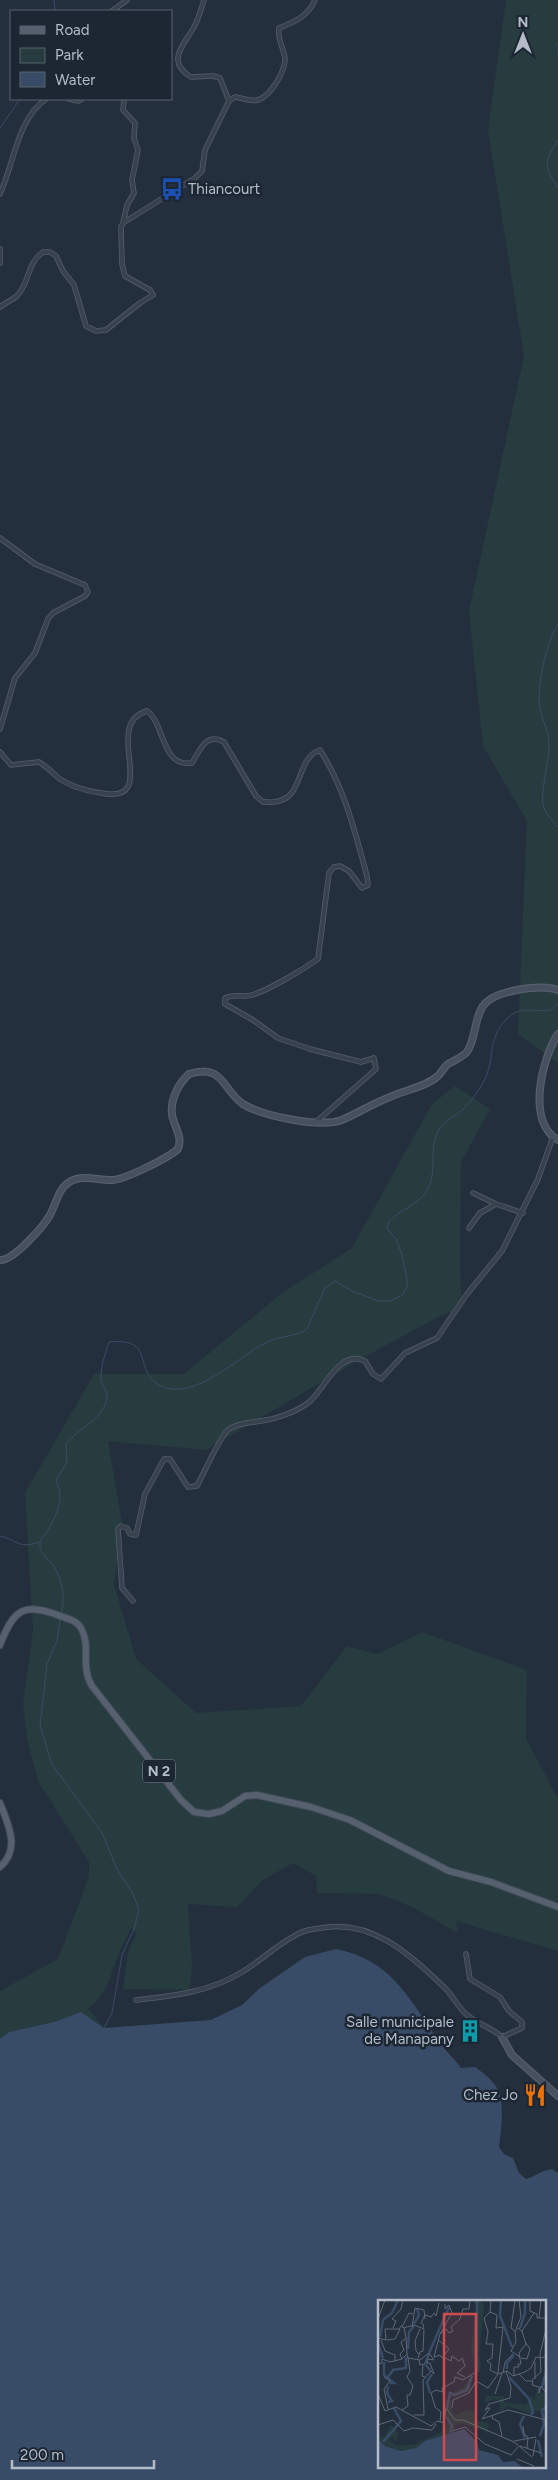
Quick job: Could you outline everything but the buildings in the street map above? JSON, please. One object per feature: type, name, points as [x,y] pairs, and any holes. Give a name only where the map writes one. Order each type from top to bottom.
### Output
[{"type":"main road","points":[[0,1260],[13,1255],[45,1223],[61,1190],[70,1181],[82,1178],[114,1180],[128,1177],[178,1149],[180,1134],[173,1120],[172,1104],[189,1074],[201,1072],[216,1074],[223,1079],[237,1099],[256,1110],[316,1122],[342,1119],[432,1080],[447,1065],[458,1060],[466,1053],[480,1013],[487,1002],[527,988],[541,986],[558,990]]},
{"type":"main road","points":[[555,1139],[543,1119],[539,1097],[546,1055],[558,1034]]},
{"type":"main road","name":"N 2","points":[[0,1645],[13,1618],[27,1609],[38,1608],[74,1622],[84,1634],[84,1667],[92,1686],[181,1800],[194,1812],[216,1813],[245,1796],[257,1795],[311,1807],[350,1820],[449,1871],[491,1882],[558,1907]]},
{"type":"main road","points":[[0,1803],[12,1837],[12,1845],[9,1857],[0,1867]]},
{"type":"main road","points":[[502,2037],[512,2055],[558,2096]]},
{"type":"street","points":[[113,10],[127,0]]},
{"type":"street","points":[[204,0],[195,25],[179,49],[179,65],[182,71],[191,77],[213,76],[220,78],[229,101]]},
{"type":"street","points":[[123,223],[195,178],[202,170],[204,150],[229,101],[235,96],[258,100],[266,95],[276,82],[285,62],[278,36],[279,28],[303,17],[312,9],[315,0]]},
{"type":"street","points":[[0,194],[28,120],[38,105],[45,100]]},
{"type":"street","points":[[0,307],[17,296],[37,256],[43,252],[50,252],[56,256],[63,271],[74,285],[86,326],[96,331],[106,330],[154,293],[124,276],[120,237],[127,204],[133,195],[132,180],[138,150],[134,138],[135,123],[123,110],[124,100]]},
{"type":"street","points":[[0,248],[0,263]]},
{"type":"street","points":[[0,538],[35,564],[85,586],[88,592],[86,596],[53,613],[48,619],[35,654],[15,678],[0,728]]},
{"type":"street","points":[[0,752],[11,765],[39,762],[60,779],[82,789],[118,794],[128,789],[131,780],[132,769],[126,737],[139,713],[147,711],[154,716],[163,742],[179,762],[185,764],[192,763],[205,742],[211,738],[217,738],[224,742],[256,796],[263,802],[280,801],[292,793],[307,759],[312,752],[320,750],[346,801],[368,876],[368,885],[362,888],[349,871],[340,866],[334,867],[329,873],[318,959],[303,969],[251,995],[231,995],[225,998],[224,1004],[253,1020],[278,1038],[310,1049],[362,1062],[374,1058],[376,1069],[316,1122]]},
{"type":"street","points":[[133,1601],[122,1588],[118,1529],[120,1526],[127,1528],[130,1534],[136,1535],[145,1494],[164,1459],[170,1459],[188,1487],[197,1486],[228,1430],[245,1423],[274,1418],[304,1405],[317,1395],[331,1372],[350,1360],[355,1358],[365,1361],[373,1374],[380,1379],[405,1353],[437,1338],[467,1294],[502,1251],[523,1213],[555,1139]]},
{"type":"street","points":[[473,1193],[496,1204],[523,1213]]},
{"type":"street","points":[[469,1228],[480,1213],[496,1204]]},
{"type":"street","points":[[136,2000],[167,1997],[209,1987],[240,1973],[302,1932],[332,1925],[346,1925],[371,1931],[390,1943],[444,1988],[467,2015],[494,2030],[502,2037],[516,2031],[524,2025],[510,2011],[500,1997],[470,1979],[466,1954]]},
{"type":"green space","points":[[506,0],[558,0],[558,1063],[518,1034],[527,821],[483,746],[469,611],[524,356],[488,130]]},
{"type":"green space","points":[[455,1086],[490,1109],[461,1162],[460,1268],[462,1308],[440,1316],[357,1361],[206,1450],[108,1441],[122,1524],[114,1584],[136,1659],[196,1713],[301,1706],[347,1646],[377,1654],[422,1632],[527,1670],[526,1738],[558,1799],[558,1951],[456,1921],[458,1933],[414,1908],[380,1894],[317,1893],[316,1876],[293,1863],[263,1880],[237,1907],[188,1904],[192,1966],[190,1990],[123,1989],[128,1952],[137,1933],[131,1928],[103,1993],[88,2008],[104,2028],[81,2012],[54,2022],[9,2032],[0,2039],[0,1991],[58,1959],[89,1877],[89,1862],[38,1781],[27,1739],[23,1703],[33,1630],[25,1493],[94,1374],[184,1374],[282,1293],[352,1248],[432,1104]]},
{"type":"water","points":[[336,1949],[356,1954],[372,1962],[398,1984],[443,2047],[461,2068],[475,2067],[495,2085],[501,2098],[502,2107],[499,2147],[504,2154],[513,2158],[519,2173],[526,2179],[552,2169],[558,2173],[558,2480],[0,2480],[0,2039],[9,2032],[54,2022],[81,2012],[104,2028],[211,2020],[242,2005],[260,1988],[305,1957]]},
{"type":"waterway","points":[[54,0],[55,10]]},
{"type":"waterway","points":[[558,43],[558,55]]},
{"type":"waterway","points":[[0,128],[19,100]]},
{"type":"waterway","points":[[558,140],[547,164],[558,188]]},
{"type":"waterway","points":[[558,624],[546,654],[539,689],[540,709],[549,742],[543,802],[544,808],[558,827]]},
{"type":"waterway","points":[[61,1614],[63,1594],[60,1580],[55,1568],[42,1552],[40,1544],[59,1506],[60,1493],[56,1480],[67,1462],[66,1444],[96,1418],[105,1405],[107,1396],[101,1375],[109,1342],[124,1342],[134,1345],[139,1350],[147,1373],[152,1380],[161,1386],[174,1389],[188,1388],[217,1375],[267,1342],[298,1334],[307,1329],[325,1288],[335,1281],[352,1291],[379,1301],[390,1301],[403,1295],[408,1284],[402,1255],[396,1239],[387,1228],[389,1221],[421,1198],[429,1187],[436,1135],[444,1123],[467,1105],[482,1085],[488,1072],[495,1039],[503,1023],[511,1015],[520,1011],[551,1010],[558,1004]]},
{"type":"waterway","points":[[0,1536],[19,1544],[27,1545],[40,1542]]},
{"type":"waterway","points":[[60,1620],[57,1641],[47,1664],[40,1726],[52,1764],[102,1833],[117,1869],[133,1894],[139,1910],[134,1929],[122,1955],[112,2013],[104,2028]]},
{"type":"place","name":"Thiancourt","points":[[172,189]]},
{"type":"place","name":"Salle municipale de Manapany","points":[[470,2031]]},
{"type":"place","name":"Chez Jo","points":[[535,2095]]}]
